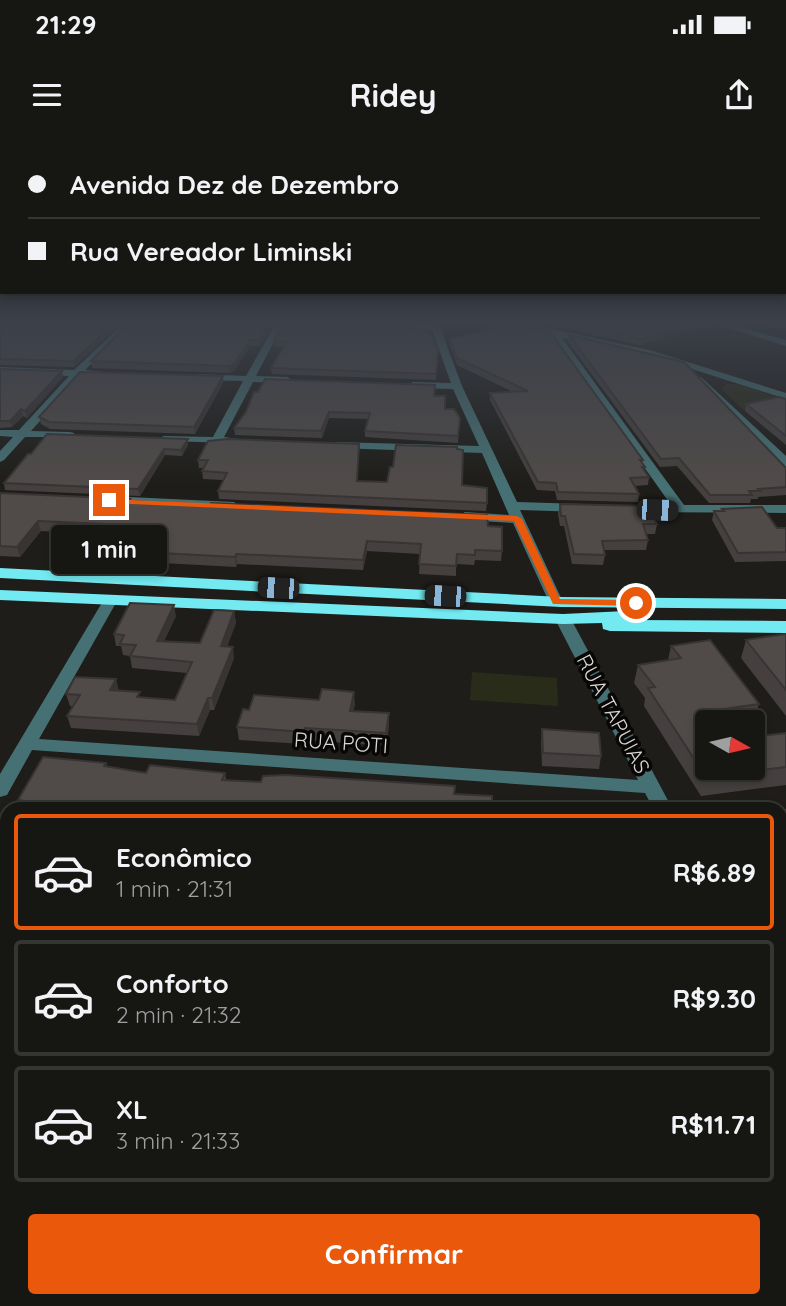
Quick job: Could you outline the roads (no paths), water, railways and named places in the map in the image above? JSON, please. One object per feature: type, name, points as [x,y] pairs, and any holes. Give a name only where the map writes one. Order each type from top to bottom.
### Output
[{"type":"highway","points":[[0,573],[560,608],[632,616],[786,616]]},
{"type":"highway","points":[[560,608],[591,595],[786,593]]},
{"type":"highway","points":[[0,595],[110,601],[560,608],[786,604]]},
{"type":"highway","points":[[560,608],[614,625],[786,627]]},
{"type":"street","points":[[0,458],[74,376]]},
{"type":"street","name":"RUA TAPUIAS","points":[[454,376],[517,519],[659,802]]},
{"type":"street","points":[[585,376],[681,510]]},
{"type":"street","points":[[699,376],[786,463]]},
{"type":"street","points":[[726,376],[786,396]]},
{"type":"street","points":[[183,377],[304,381]]},
{"type":"street","points":[[215,440],[249,379]]},
{"type":"street","points":[[402,384],[457,386]]},
{"type":"street","points":[[0,433],[78,436]]},
{"type":"street","points":[[146,438],[243,442]]},
{"type":"street","points":[[324,444],[486,450]]},
{"type":"street","points":[[98,500],[252,507]]},
{"type":"street","points":[[512,506],[681,510],[786,509]]},
{"type":"street","points":[[447,516],[517,519]]},
{"type":"street","points":[[0,790],[110,601]]},
{"type":"street","name":"RUA POTI","points":[[27,744],[651,787]]}]
